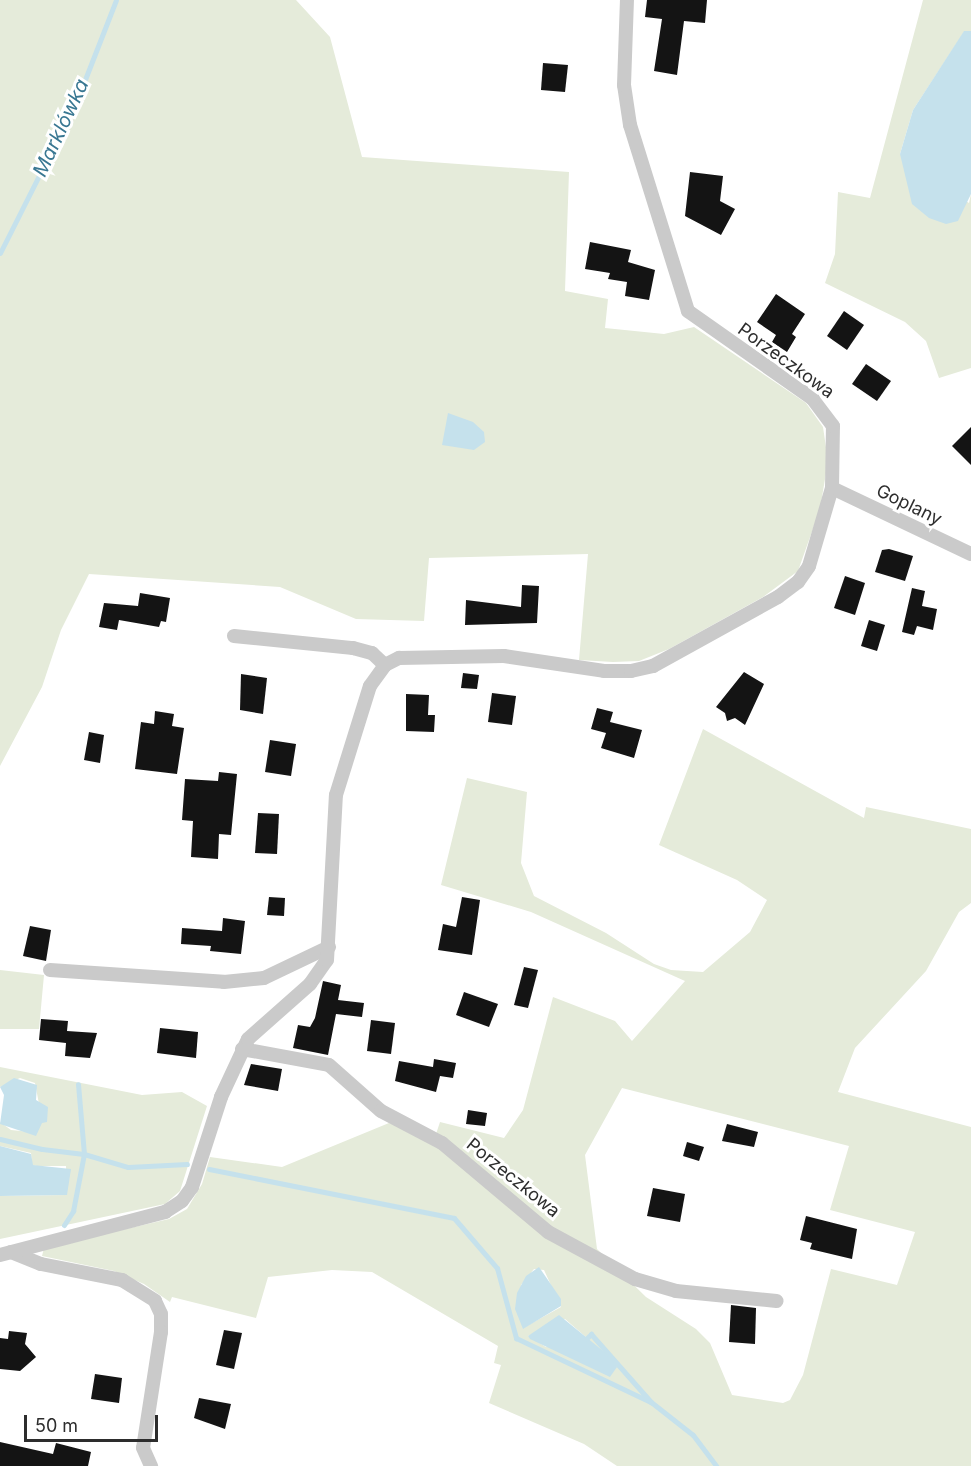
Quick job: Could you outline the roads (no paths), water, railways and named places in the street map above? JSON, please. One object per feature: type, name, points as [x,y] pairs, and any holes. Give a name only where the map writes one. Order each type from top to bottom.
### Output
[{"type":"street","name":"Porzeczkowa","points":[[385,665],[399,657],[448,655],[504,656],[604,671],[652,666],[798,582],[817,545],[832,488],[834,455],[829,415],[813,399],[688,310],[630,125],[624,85],[627,0]]},
{"type":"street","name":"Goplany","points":[[832,488],[971,554]]},
{"type":"street","points":[[6,1254],[35,1243],[165,1212],[182,1201],[192,1187],[221,1097],[242,1048],[321,970],[328,947],[336,795],[370,686],[385,665],[372,653],[353,648],[234,636]]},
{"type":"street","points":[[50,970],[224,982],[264,978],[328,947]]},
{"type":"street","name":"Porzeczkowa","points":[[242,1048],[329,1065],[381,1111],[442,1143],[548,1232],[635,1279],[676,1291],[777,1301]]},
{"type":"street","points":[[6,1254],[41,1264],[122,1280],[155,1301],[161,1314],[160,1332],[143,1448],[151,1466]]},
{"type":"water","points":[[964,31],[971,31],[971,194],[958,221],[946,224],[929,218],[912,204],[900,154],[913,110]]},
{"type":"water","points":[[448,413],[473,422],[484,432],[485,442],[474,450],[442,445]]},
{"type":"water","points":[[14,1078],[37,1085],[36,1100],[48,1107],[47,1122],[42,1123],[36,1136],[0,1124],[4,1095],[0,1087]]},
{"type":"water","points":[[0,1146],[31,1154],[33,1165],[71,1169],[67,1195],[0,1196]]},
{"type":"water","points":[[539,1267],[561,1299],[561,1306],[523,1329],[515,1309],[517,1293],[526,1276]]},
{"type":"water","points":[[559,1315],[608,1355],[617,1367],[610,1377],[530,1339],[528,1336]]},
{"type":"waterway","name":"Marklówka","points":[[0,253],[77,100],[116,0]]},
{"type":"waterway","points":[[64,1225],[73,1211],[84,1154],[78,1084]]},
{"type":"waterway","points":[[0,1139],[42,1149],[84,1154],[128,1167],[187,1164]]},
{"type":"waterway","points":[[209,1169],[454,1218],[497,1268],[516,1338],[651,1402]]},
{"type":"waterway","points":[[587,1338],[591,1334],[651,1402],[693,1435],[716,1466]]}]
